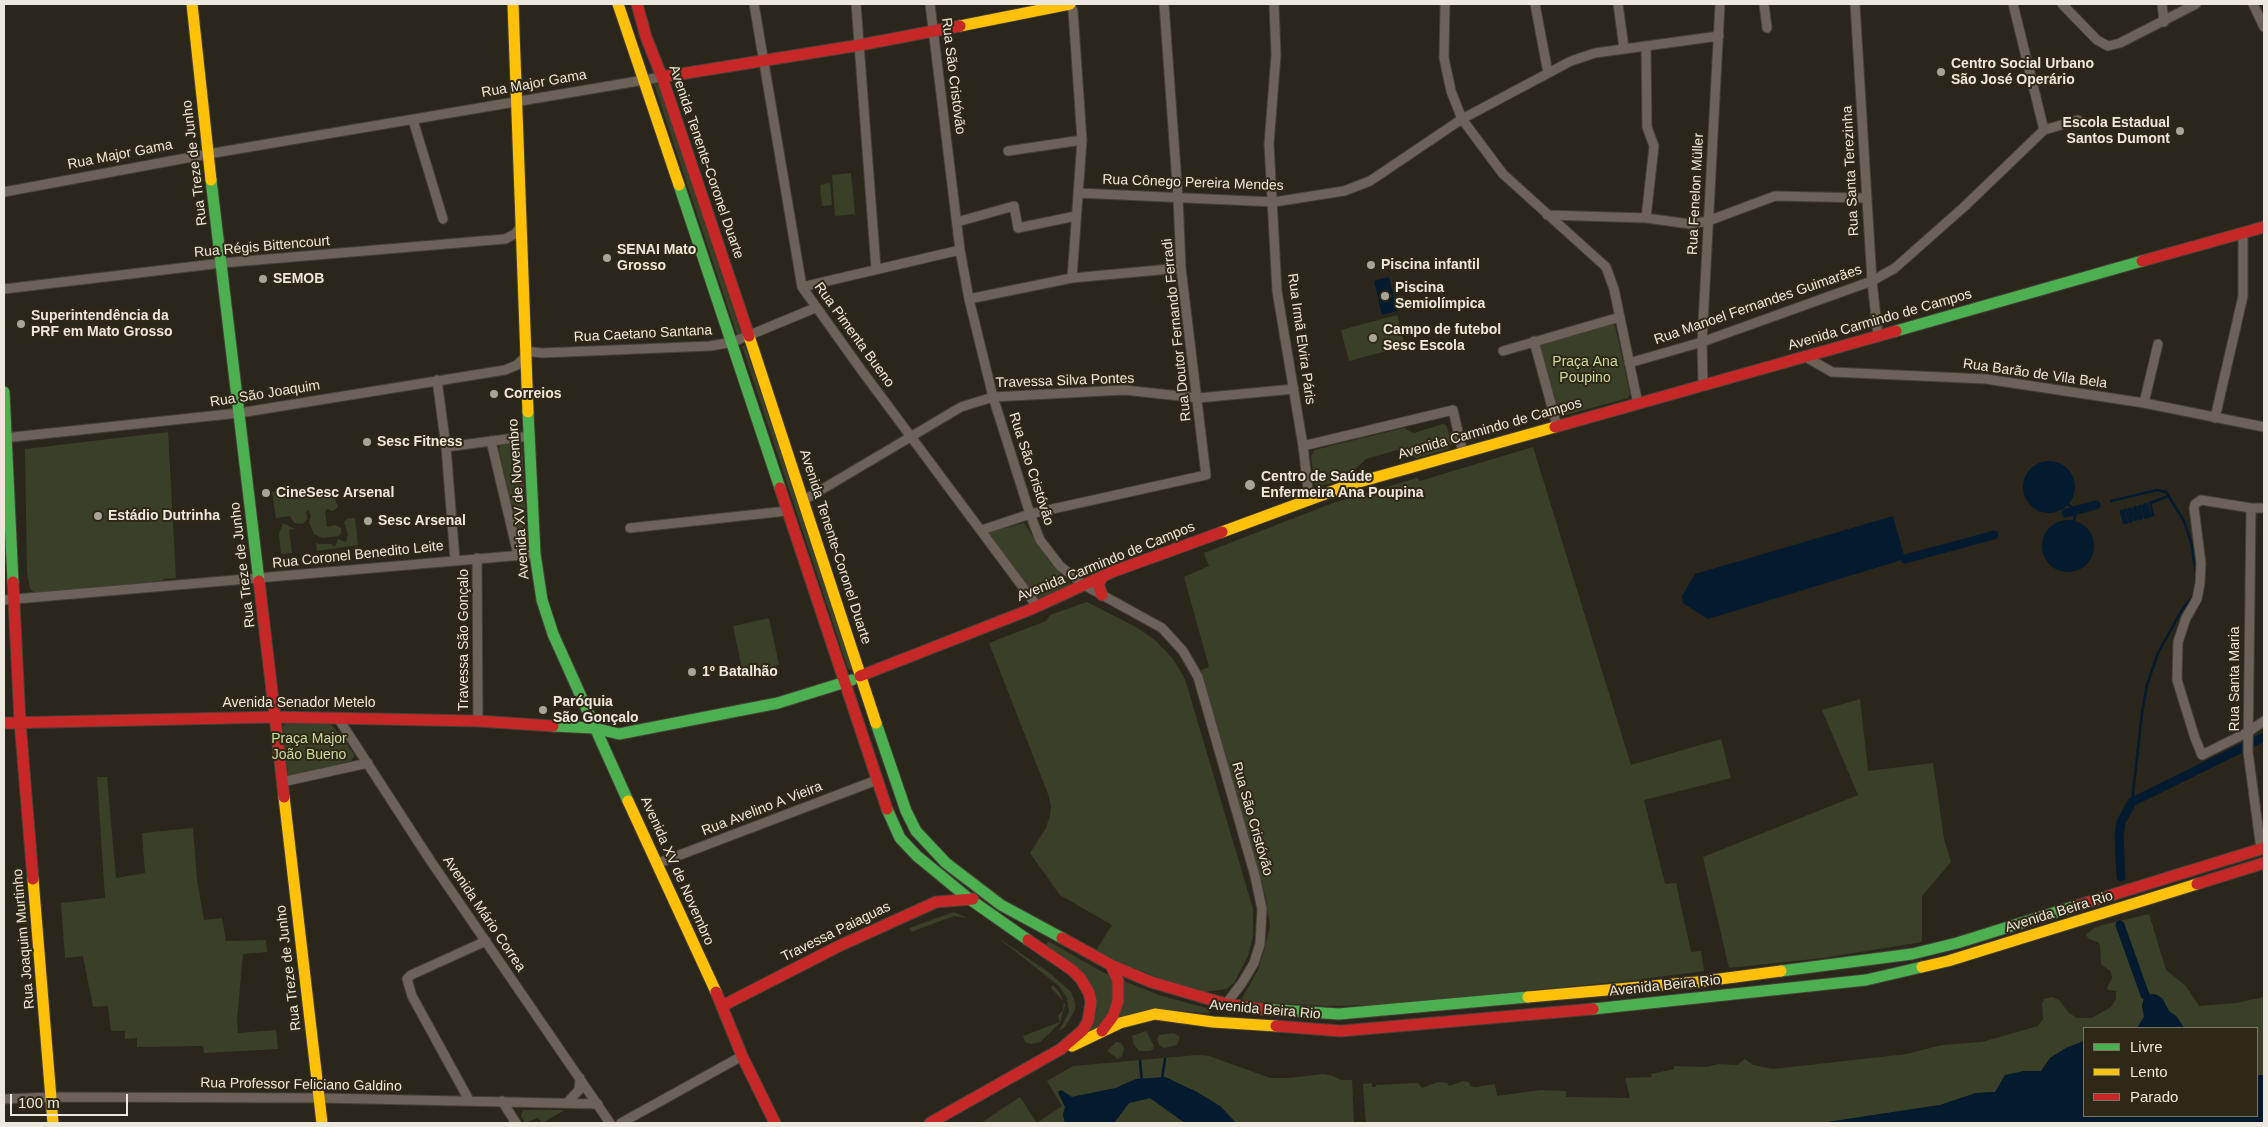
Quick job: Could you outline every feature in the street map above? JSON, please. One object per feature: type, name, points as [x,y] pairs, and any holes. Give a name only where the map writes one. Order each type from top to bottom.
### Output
[{"type":"main road","name":"Rua Treze de Junho","points":[[192,4],[322,1123]]},
{"type":"main road","name":"Avenida Tenente-Coronel Duarte","points":[[637,4],[646,37],[662,77],[804,500],[860,676],[906,811],[916,831],[946,863],[1001,905],[1111,965],[1151,982]]},
{"type":"main road","name":"Rua Major Gama","points":[[662,77],[860,45],[1070,4]]},
{"type":"main road","name":"Avenida XV de Novembro","points":[[513,5],[525,354],[535,554],[542,600],[553,634],[594,728],[611,761],[656,864],[722,1006],[742,1056],[775,1123]]},
{"type":"main road","points":[[620,9],[646,37]]},
{"type":"main road","points":[[620,9],[733,342],[843,682],[889,816],[900,838],[923,861],[968,898],[1072,970],[1086,987],[1091,1002],[1088,1021],[1083,1030],[1061,1049],[930,1123]]},
{"type":"main road","name":"Avenida Carmindo de Campos","points":[[594,728],[619,734],[778,703],[860,676],[1038,606],[1103,576],[1352,484],[2264,227]]},
{"type":"main road","name":"Rua Joaquim Murtinho","points":[[4,392],[9,600],[53,1123]]},
{"type":"main road","points":[[1102,596],[1098,584],[1103,576]]},
{"type":"main road","name":"Avenida Senador Metelo","points":[[4,723],[338,717],[478,721],[594,728]]},
{"type":"main road","points":[[611,761],[611,748],[619,734]]},
{"type":"main road","name":"Avenida Beira Rio","points":[[1151,982],[1226,1004],[1279,1012],[1339,1014],[1697,982],[1912,954],[1957,943],[2263,848]]},
{"type":"main road","points":[[946,863],[968,898],[1001,905]]},
{"type":"main road","name":"Avenida Beira Rio","points":[[1061,1049],[1078,1044],[1140,1016],[1155,1014],[1213,1022],[1341,1031],[1605,1008],[1866,980],[1948,961],[2264,863]]},
{"type":"main road","name":"Travessa Paiaguas","points":[[722,1006],[839,946],[912,912],[936,902],[968,898]]},
{"type":"main road","points":[[1102,1032],[1113,1016],[1118,1001],[1118,981],[1111,965]]},
{"type":"main road","points":[[1774,991],[1769,984],[1775,978],[1808,972],[1824,966]]},
{"type":"main road","points":[[1669,1000],[1693,992],[1697,988],[1697,982]]},
{"type":"main road","points":[[1155,1014],[1164,1010],[1210,1014],[1226,1004]]},
{"type":"street","name":"Rua Pimenta Bueno","points":[[754,4],[802,287],[815,308],[1038,606]]},
{"type":"street","points":[[856,4],[876,268]]},
{"type":"street","name":"Rua São Cristóvão","points":[[930,4],[960,250],[969,299],[993,397],[1040,540],[1060,566],[1084,585],[1162,628],[1183,651],[1198,677],[1255,876],[1262,909],[1260,944],[1254,963],[1226,1004]]},
{"type":"street","points":[[1070,4],[1073,11],[1082,140],[1072,278]]},
{"type":"street","name":"Rua Doutor Fernando Ferradi","points":[[1030,514],[1206,474],[1182,268],[1164,4]]},
{"type":"street","name":"Rua Irmã Elvira Páris","points":[[1274,4],[1276,55],[1270,144],[1277,290],[1310,498]]},
{"type":"street","points":[[1445,4],[1444,58],[1451,91],[1462,119],[1503,174],[1546,215],[1589,250],[1606,267],[1614,289],[1638,404]]},
{"type":"street","points":[[1535,4],[1548,73]]},
{"type":"street","points":[[1618,4],[1624,48]]},
{"type":"street","name":"Rua Fenelon Müller","points":[[1703,386],[1702,342],[1720,4]]},
{"type":"street","points":[[1764,4],[1766,28]]},
{"type":"street","name":"Rua Santa Terezinha","points":[[1855,4],[1866,198],[1878,336]]},
{"type":"street","points":[[2013,4],[2044,130]]},
{"type":"street","points":[[2062,4],[2097,40],[2108,46],[2120,43],[2196,4]]},
{"type":"street","points":[[2162,4],[2164,22]]},
{"type":"street","points":[[2253,4],[2264,27]]},
{"type":"street","name":"Rua Cônego Pereira Mendes","points":[[1078,193],[1274,202],[1344,191],[1370,181],[1462,119],[1571,61],[1595,53],[1624,48],[1719,36]]},
{"type":"street","points":[[1646,46],[1647,127],[1654,146],[1646,218]]},
{"type":"street","name":"Rua Major Gama","points":[[4,192],[208,154],[662,77]]},
{"type":"street","points":[[413,120],[443,219]]},
{"type":"street","name":"Rua Manoel Fernandes Guimarães","points":[[1629,363],[1702,342],[1872,281],[1895,268],[1965,206],[2044,130],[2078,120]]},
{"type":"street","points":[[1008,151],[1082,140]]},
{"type":"street","points":[[1546,215],[1646,218],[1690,224],[1708,221],[1775,196],[1866,198]]},
{"type":"street","points":[[957,222],[1014,206],[1018,228],[1076,216]]},
{"type":"street","name":"Rua Régis Bittencourt","points":[[4,289],[222,263],[505,239],[520,228]]},
{"type":"street","points":[[2215,418],[2243,296],[2244,233]]},
{"type":"street","points":[[802,287],[876,268],[960,250]]},
{"type":"street","points":[[969,299],[1072,278],[1182,268]]},
{"type":"street","name":"Rua Caetano Santana","points":[[525,354],[700,346],[733,342],[815,308]]},
{"type":"street","points":[[1503,351],[1620,317]]},
{"type":"street","points":[[1534,341],[1557,426]]},
{"type":"street","points":[[2144,403],[2158,344]]},
{"type":"street","name":"Rua São Joaquim","points":[[5,438],[239,413],[505,370],[517,365],[525,354]]},
{"type":"street","name":"Rua Barão de Vila Bela","points":[[1804,356],[1832,372],[1986,379],[2144,403],[2264,427]]},
{"type":"street","points":[[437,380],[446,447],[455,560]]},
{"type":"street","name":"Travessa Silva Pontes","points":[[804,500],[912,438],[961,407],[993,397],[1124,390],[1198,398],[1294,389]]},
{"type":"street","points":[[1303,446],[1453,410],[1463,453]]},
{"type":"street","points":[[446,447],[530,436]]},
{"type":"street","points":[[491,441],[518,555]]},
{"type":"street","points":[[2264,508],[2251,508],[2201,500],[2195,504],[2201,563],[2200,583],[2198,599],[2186,618],[2178,642],[2178,680],[2202,755],[2248,732],[2264,721]]},
{"type":"street","name":"Rua Santa Maria","points":[[2251,508],[2248,752],[2263,848]]},
{"type":"street","points":[[630,528],[787,511]]},
{"type":"street","points":[[982,530],[1030,514]]},
{"type":"street","name":"Rua Coronel Benedito Leite","points":[[9,600],[535,554]]},
{"type":"street","name":"Travessa São Gonçalo","points":[[477,558],[478,721]]},
{"type":"street","name":"Avenida Mário Correa","points":[[338,717],[430,860],[610,1123]]},
{"type":"street","points":[[282,782],[368,762]]},
{"type":"street","name":"Rua Avelino A Vieira","points":[[656,864],[877,780]]},
{"type":"street","points":[[468,1100],[412,996],[407,979],[411,975],[486,941]]},
{"type":"street","points":[[622,1123],[742,1056]]},
{"type":"street","points":[[567,1103],[579,1090],[580,1078]]},
{"type":"street","name":"Rua Professor Feliciano Galdino","points":[[4,1099],[52,1097],[320,1098],[598,1104]]},
{"type":"street","points":[[502,1101],[516,1123]]},
{"type":"green space","points":[[654,84],[658,84],[742,336],[737,335]]},
{"type":"green space","points":[[851,173],[855,214],[835,216],[832,175]]},
{"type":"green space","points":[[830,183],[832,205],[822,206],[820,185]]},
{"type":"green space","name":"Campo de futebol Sesc Escola","points":[[1397,315],[1405,346],[1349,361],[1341,330]]},
{"type":"green space","name":"Praça Ana Poupino","points":[[1612,323],[1615,326],[1630,394],[1628,398],[1562,416],[1558,415],[1540,347],[1543,343]]},
{"type":"green space","points":[[742,346],[745,346],[853,669],[851,670],[848,669]]},
{"type":"green space","points":[[1443,424],[1446,425],[1453,443],[1448,449],[1417,458],[1397,450],[1366,459],[1345,479],[1321,486],[1315,485],[1311,457],[1314,450],[1404,428],[1414,433]]},
{"type":"green space","name":"Estádio Dutrinha","points":[[168,432],[176,578],[163,579],[163,581],[35,593],[30,589],[27,573],[25,449]]},
{"type":"green space","points":[[522,443],[529,545],[520,543],[518,537],[499,449],[500,445]]},
{"type":"green space","points":[[1533,447],[1631,765],[1721,739],[1731,778],[1644,800],[1665,884],[1676,883],[1691,952],[1701,951],[1704,971],[1627,981],[1376,1005],[1329,1006],[1244,1001],[1242,998],[1258,970],[1270,926],[1266,898],[1201,670],[1209,667],[1184,577],[1209,566],[1204,553],[1333,503],[1417,478],[1420,481]]},
{"type":"green space","points":[[312,486],[314,497],[334,497],[338,507],[333,511],[327,509],[325,512],[327,527],[335,525],[341,528],[341,533],[338,536],[322,538],[314,534],[309,522],[311,515],[308,510],[306,512],[307,519],[303,524],[294,523],[290,516],[276,518],[272,492]]},
{"type":"green space","points":[[355,518],[358,545],[317,551],[316,542],[318,544],[331,544],[335,547],[338,539],[346,542],[348,534],[344,522],[347,519]]},
{"type":"green space","points":[[283,523],[295,529],[289,530],[292,553],[281,554],[279,534]]},
{"type":"green space","points":[[1024,523],[1050,563],[1075,588],[1040,603],[987,533]]},
{"type":"green space","points":[[1087,602],[1136,627],[1156,641],[1173,659],[1185,679],[1253,909],[1253,936],[1248,956],[1234,983],[1226,989],[1205,992],[1174,984],[1095,952],[1112,925],[1060,895],[1030,853],[1046,828],[1051,806],[989,643],[1046,621],[1050,615]]},
{"type":"green space","points":[[769,618],[779,665],[743,673],[733,626]]},
{"type":"green space","points":[[1860,699],[1868,771],[1933,763],[1944,839],[1951,862],[1922,896],[1922,942],[1823,958],[1729,968],[1703,857],[1858,795],[1822,710]]},
{"type":"green space","name":"Praça Major João Bueno","points":[[286,722],[330,723],[355,755],[351,761],[292,777],[288,775],[283,726]]},
{"type":"green space","points":[[97,777],[107,777],[116,878],[145,873],[142,833],[193,828],[197,880],[204,920],[222,918],[226,941],[266,940],[267,952],[243,954],[237,1019],[238,1033],[276,1030],[278,1049],[204,1053],[203,1046],[137,1047],[137,1038],[125,1039],[125,1031],[111,1031],[108,1006],[93,1007],[83,956],[65,958],[61,903],[105,898]]},
{"type":"green space","points":[[954,912],[967,918],[954,916],[911,932],[909,928]]},
{"type":"green space","points":[[2149,914],[2166,970],[2186,986],[2199,1006],[2236,1003],[2264,997],[2264,1075],[2258,1075],[2258,1027],[2183,1027],[2177,1017],[2169,1011],[2162,998],[2154,994],[2145,995],[2142,1005],[2144,1017],[2138,1027],[2083,1027],[2083,1041],[2066,1048],[2050,1058],[2041,1071],[2024,1071],[1995,1092],[1976,1093],[1940,1105],[1821,1123],[1366,1123],[1363,1084],[1372,1083],[1372,1087],[1376,1087],[1376,1085],[1418,1083],[1422,1088],[1438,1082],[1447,1083],[1449,1086],[1463,1081],[1469,1082],[1470,1086],[1475,1087],[1495,1084],[1497,1096],[1541,1090],[1566,1091],[1566,1097],[1630,1098],[1625,1078],[1652,1077],[1651,1074],[1674,1069],[1674,1066],[1707,1067],[1718,1064],[1737,1065],[1745,1059],[1753,1065],[1773,1069],[1907,1054],[1942,1045],[1982,1042],[2038,1026],[2043,1019],[2042,1004],[2044,999],[2052,997],[2059,1000],[2069,1013],[2077,1018],[2092,1018],[2111,1007],[2116,999],[2116,991],[2108,990],[2107,988],[2112,978],[2111,972],[2101,964],[2100,945],[2098,942],[2089,939],[2086,935],[2094,928]]},
{"type":"green space","points":[[997,937],[1051,974],[1071,992],[1075,1003],[1075,1010],[1065,1027],[1059,1031],[1069,1012],[1067,998],[1059,986]]},
{"type":"green space","points":[[1048,941],[1104,973],[1159,995],[1209,1009],[1209,1013],[1158,1009],[1085,1040],[1097,1009],[1046,945]]},
{"type":"green space","points":[[1053,985],[1060,993],[1064,1002],[1051,988]]},
{"type":"green space","points":[[1064,1002],[1065,1005],[1060,1023],[1040,1042],[1031,1044],[1025,1042],[1023,1036],[1060,1022],[1058,1016],[1063,1010]]},
{"type":"green space","points":[[1146,1031],[1154,1046],[1153,1049],[1150,1051],[1139,1051],[1134,1045],[1132,1036]]},
{"type":"green space","points":[[1174,1033],[1180,1037],[1177,1045],[1164,1048],[1159,1045],[1157,1039],[1159,1035]]},
{"type":"green space","points":[[1116,1042],[1121,1043],[1124,1048],[1122,1056],[1118,1059],[1107,1051]]},
{"type":"green space","points":[[1197,1055],[1209,1056],[1270,1078],[1323,1074],[1341,1080],[1352,1080],[1354,1123],[1236,1123],[1220,1106],[1195,1091],[1174,1082],[1128,1082],[1116,1088],[1071,1097],[1061,1090],[1058,1092],[1065,1107],[1063,1115],[1065,1123],[1037,1123],[1062,1106],[1047,1081],[1073,1066]]},
{"type":"green space","points":[[1020,1097],[1037,1123],[981,1123]]},
{"type":"green space","points":[[1150,1098],[1185,1123],[1114,1123],[1129,1103]]},
{"type":"green space","points":[[523,1110],[565,1110],[542,1123],[538,1118],[525,1123],[521,1116]]},
{"type":"water","name":"Piscina Semiolímpica","points":[[1389,277],[1397,311],[1382,315],[1374,281]]},
{"type":"water","points":[[2049,461],[2059,463],[2067,469],[2073,477],[2075,487],[2073,497],[2067,505],[2059,511],[2049,513],[2039,511],[2031,505],[2025,497],[2023,487],[2025,477],[2031,469],[2039,463]]},
{"type":"water","points":[[1893,516],[1905,559],[1708,619],[1683,603],[1682,596],[1695,574]]},
{"type":"water","points":[[2068,520],[2078,522],[2086,528],[2092,536],[2094,546],[2092,556],[2086,564],[2078,570],[2068,572],[2058,570],[2050,564],[2044,556],[2042,546],[2044,536],[2050,528],[2058,522]]},
{"type":"water","points":[[2155,994],[2162,998],[2169,1011],[2177,1017],[2183,1027],[2138,1027],[2144,1017],[2142,1005],[2145,995]]},
{"type":"water","points":[[2083,1041],[2083,1117],[2258,1117],[2258,1075],[2264,1075],[2264,1123],[1821,1123],[1940,1105],[1976,1093],[1995,1092],[2005,1075],[2024,1071],[2041,1071],[2050,1058],[2066,1048]]},
{"type":"water","points":[[1165,1077],[1195,1091],[1220,1106],[1236,1123],[1185,1123],[1150,1098],[1129,1103],[1114,1123],[1065,1123],[1063,1115],[1065,1107],[1058,1092],[1061,1090],[1072,1097],[1116,1088],[1136,1079]]},
{"type":"waterway","points":[[2111,501],[2157,490],[2166,492],[2184,521],[2191,542],[2196,573],[2195,589]]},
{"type":"waterway","points":[[2121,511],[2124,523],[2127,522],[2123,511],[2126,510],[2130,522],[2132,521],[2129,509],[2131,509],[2135,520],[2137,519],[2134,508],[2136,507],[2140,519],[2142,518],[2139,506],[2142,506],[2145,517],[2148,517],[2144,505],[2147,504],[2150,516],[2153,515],[2150,503],[2169,496]]},
{"type":"waterway","points":[[2068,504],[2076,511],[2074,521]]},
{"type":"waterway","points":[[2066,513],[2096,505]]},
{"type":"waterway","points":[[1905,559],[1994,535]]},
{"type":"waterway","points":[[2132,802],[2147,685],[2158,653],[2182,610],[2194,595]]},
{"type":"waterway","points":[[2121,877],[2119,836],[2121,822],[2132,802],[2264,737]]},
{"type":"waterway","points":[[2120,925],[2145,995]]},
{"type":"waterway","points":[[1162,1079],[1165,1059]]},
{"type":"waterway","points":[[1140,1061],[1142,1082]]},
{"type":"traffic: fast","points":[[211,180],[259,581]]},
{"type":"traffic: fast","points":[[679,185],[780,488]]},
{"type":"traffic: fast","points":[[1896,331],[2142,261]]},
{"type":"traffic: fast","points":[[4,392],[13,582]]},
{"type":"traffic: fast","points":[[528,412],[535,554],[542,600],[553,634],[628,801]]},
{"type":"traffic: fast","points":[[553,726],[594,728],[619,734],[778,703],[852,680]]},
{"type":"traffic: fast","points":[[876,723],[906,811],[916,831],[946,863],[1001,905],[1062,938]]},
{"type":"traffic: fast","points":[[887,809],[900,838],[917,856],[968,898],[1028,940]]},
{"type":"traffic: fast","points":[[1781,971],[1912,954],[1957,943],[2076,906]]},
{"type":"traffic: fast","points":[[1593,1009],[1866,980],[1922,967]]},
{"type":"traffic: fast","points":[[1262,1009],[1339,1014],[1528,997]]},
{"type":"traffic: slow","points":[[192,4],[211,180]]},
{"type":"traffic: slow","points":[[513,4],[528,412]]},
{"type":"traffic: slow","points":[[618,4],[679,185]]},
{"type":"traffic: slow","points":[[960,26],[1070,4]]},
{"type":"traffic: slow","points":[[749,336],[876,723]]},
{"type":"traffic: slow","points":[[1222,532],[1352,484],[1555,427]]},
{"type":"traffic: slow","points":[[284,797],[322,1123]]},
{"type":"traffic: slow","points":[[628,801],[716,992]]},
{"type":"traffic: slow","points":[[33,879],[53,1123]]},
{"type":"traffic: slow","points":[[1922,967],[1948,961],[2197,884]]},
{"type":"traffic: slow","points":[[1528,997],[1697,982],[1781,971]]},
{"type":"traffic: slow","points":[[1072,1046],[1120,1023],[1155,1014],[1213,1022],[1276,1026]]},
{"type":"traffic: jam","points":[[637,4],[646,37],[662,77],[749,336]]},
{"type":"traffic: jam","points":[[662,77],[860,45],[960,26]]},
{"type":"traffic: jam","points":[[2142,261],[2264,227]]},
{"type":"traffic: jam","points":[[1555,427],[1896,331]]},
{"type":"traffic: jam","points":[[780,488],[887,809]]},
{"type":"traffic: jam","points":[[860,676],[1029,610],[1112,572],[1222,532]]},
{"type":"traffic: jam","points":[[1102,595],[1098,584],[1103,576]]},
{"type":"traffic: jam","points":[[4,723],[275,717],[259,581]]},
{"type":"traffic: jam","points":[[13,582],[20,722],[33,879]]},
{"type":"traffic: jam","points":[[284,797],[275,717],[478,721],[553,726]]},
{"type":"traffic: jam","points":[[2076,906],[2264,848]]},
{"type":"traffic: jam","points":[[2197,884],[2264,863]]},
{"type":"traffic: jam","points":[[722,1006],[839,946],[936,902],[973,899]]},
{"type":"traffic: jam","points":[[1062,938],[1111,965],[1151,982],[1226,1004],[1262,1009]]},
{"type":"traffic: jam","points":[[930,1123],[1061,1049],[1083,1030],[1088,1021],[1091,1002],[1089,993],[1081,979],[1072,970],[1028,940]]},
{"type":"traffic: jam","points":[[1102,1031],[1113,1016],[1118,1001],[1118,981],[1111,965]]},
{"type":"traffic: jam","points":[[716,992],[742,1056],[775,1123]]},
{"type":"traffic: jam","points":[[1276,1026],[1341,1031],[1593,1009]]},
{"type":"place","name":"Centro Social Urbano São José Operário","points":[[1941,72]]},
{"type":"place","name":"Escola Estadual Santos Dumont","points":[[2180,131]]},
{"type":"place","name":"SENAI Mato Grosso","points":[[607,258]]},
{"type":"place","name":"Piscina infantil","points":[[1371,265]]},
{"type":"place","name":"SEMOB","points":[[263,279]]},
{"type":"place","name":"Piscina Semiolímpica","points":[[1385,296]]},
{"type":"place","name":"Superintendência da PRF em Mato Grosso","points":[[21,324]]},
{"type":"place","name":"Campo de futebol Sesc Escola","points":[[1373,338]]},
{"type":"place","name":"Correios","points":[[494,394]]},
{"type":"place","name":"Sesc Fitness","points":[[367,442]]},
{"type":"place","name":"Centro de Saúde Enfermeira Ana Poupina","points":[[1250,485]]},
{"type":"place","name":"CineSesc Arsenal","points":[[266,493]]},
{"type":"place","name":"Estádio Dutrinha","points":[[98,516]]},
{"type":"place","name":"Sesc Arsenal","points":[[368,521]]},
{"type":"place","name":"1º Batalhão","points":[[692,672]]},
{"type":"place","name":"Paróquia São Gonçalo","points":[[543,710]]}]
